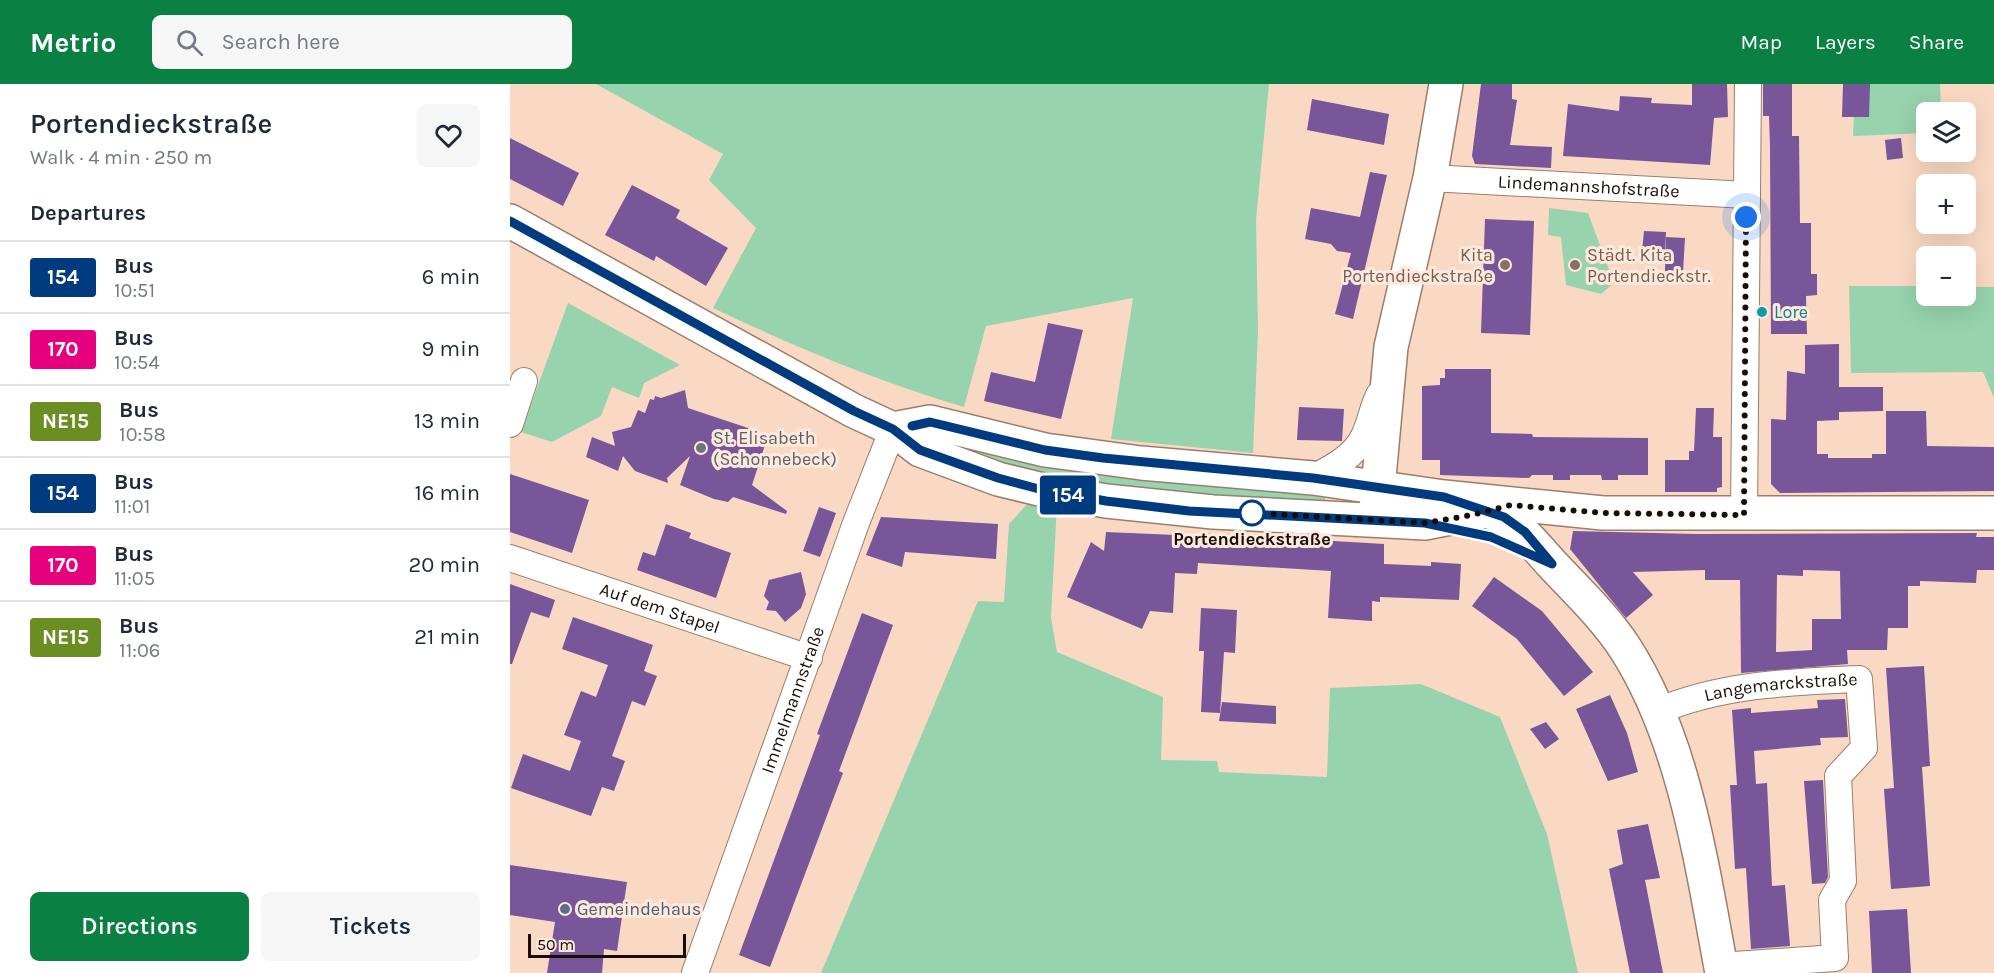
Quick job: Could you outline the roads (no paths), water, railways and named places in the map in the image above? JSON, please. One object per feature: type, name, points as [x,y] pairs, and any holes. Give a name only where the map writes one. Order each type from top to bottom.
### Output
[{"type":"street","points":[[1376,520],[1386,382],[1403,286],[1430,178],[1446,84]]},
{"type":"street","points":[[1744,515],[1748,84]]},
{"type":"street","name":"Lindemannshofstraße","points":[[1430,178],[1747,195]]},
{"type":"street","points":[[510,221],[854,411],[893,429],[920,450],[998,478],[1039,489],[1106,501],[1189,511],[1425,523],[1498,508],[1603,513],[1744,515],[1994,513]]},
{"type":"street","points":[[510,424],[524,381]]},
{"type":"street","points":[[1313,478],[1336,466],[1354,451],[1364,437],[1371,411],[1386,382]]},
{"type":"street","name":"Langemarckstraße","points":[[893,429],[930,422],[1045,450],[1141,464],[1313,478],[1444,497],[1498,508],[1504,517],[1525,532],[1583,596],[1625,648],[1658,711],[1683,790],[1721,970],[1835,958],[1832,900],[1843,881],[1838,776],[1864,748],[1859,679],[1755,684],[1677,703],[1658,711]]},
{"type":"street","name":"Immelmannstraße","points":[[695,973],[856,523],[893,429]]},
{"type":"street","name":"Langemarckstraße","points":[[1425,523],[1491,537],[1552,564]]},
{"type":"street","name":"Auf dem Stapel","points":[[510,558],[809,658]]},
{"type":"place","name":"Kita Portendieckstraße","points":[[1505,265]]},
{"type":"place","name":"Städt. Kita Portendieckstr.","points":[[1575,265]]},
{"type":"place","name":"Lore","points":[[1762,312]]},
{"type":"place","name":"St. Elisabeth (Schonnebeck)","points":[[701,448]]},
{"type":"place","name":"Portendieckstraße","points":[[1252,513]]},
{"type":"place","name":"Gemeindehaus","points":[[565,909]]}]
